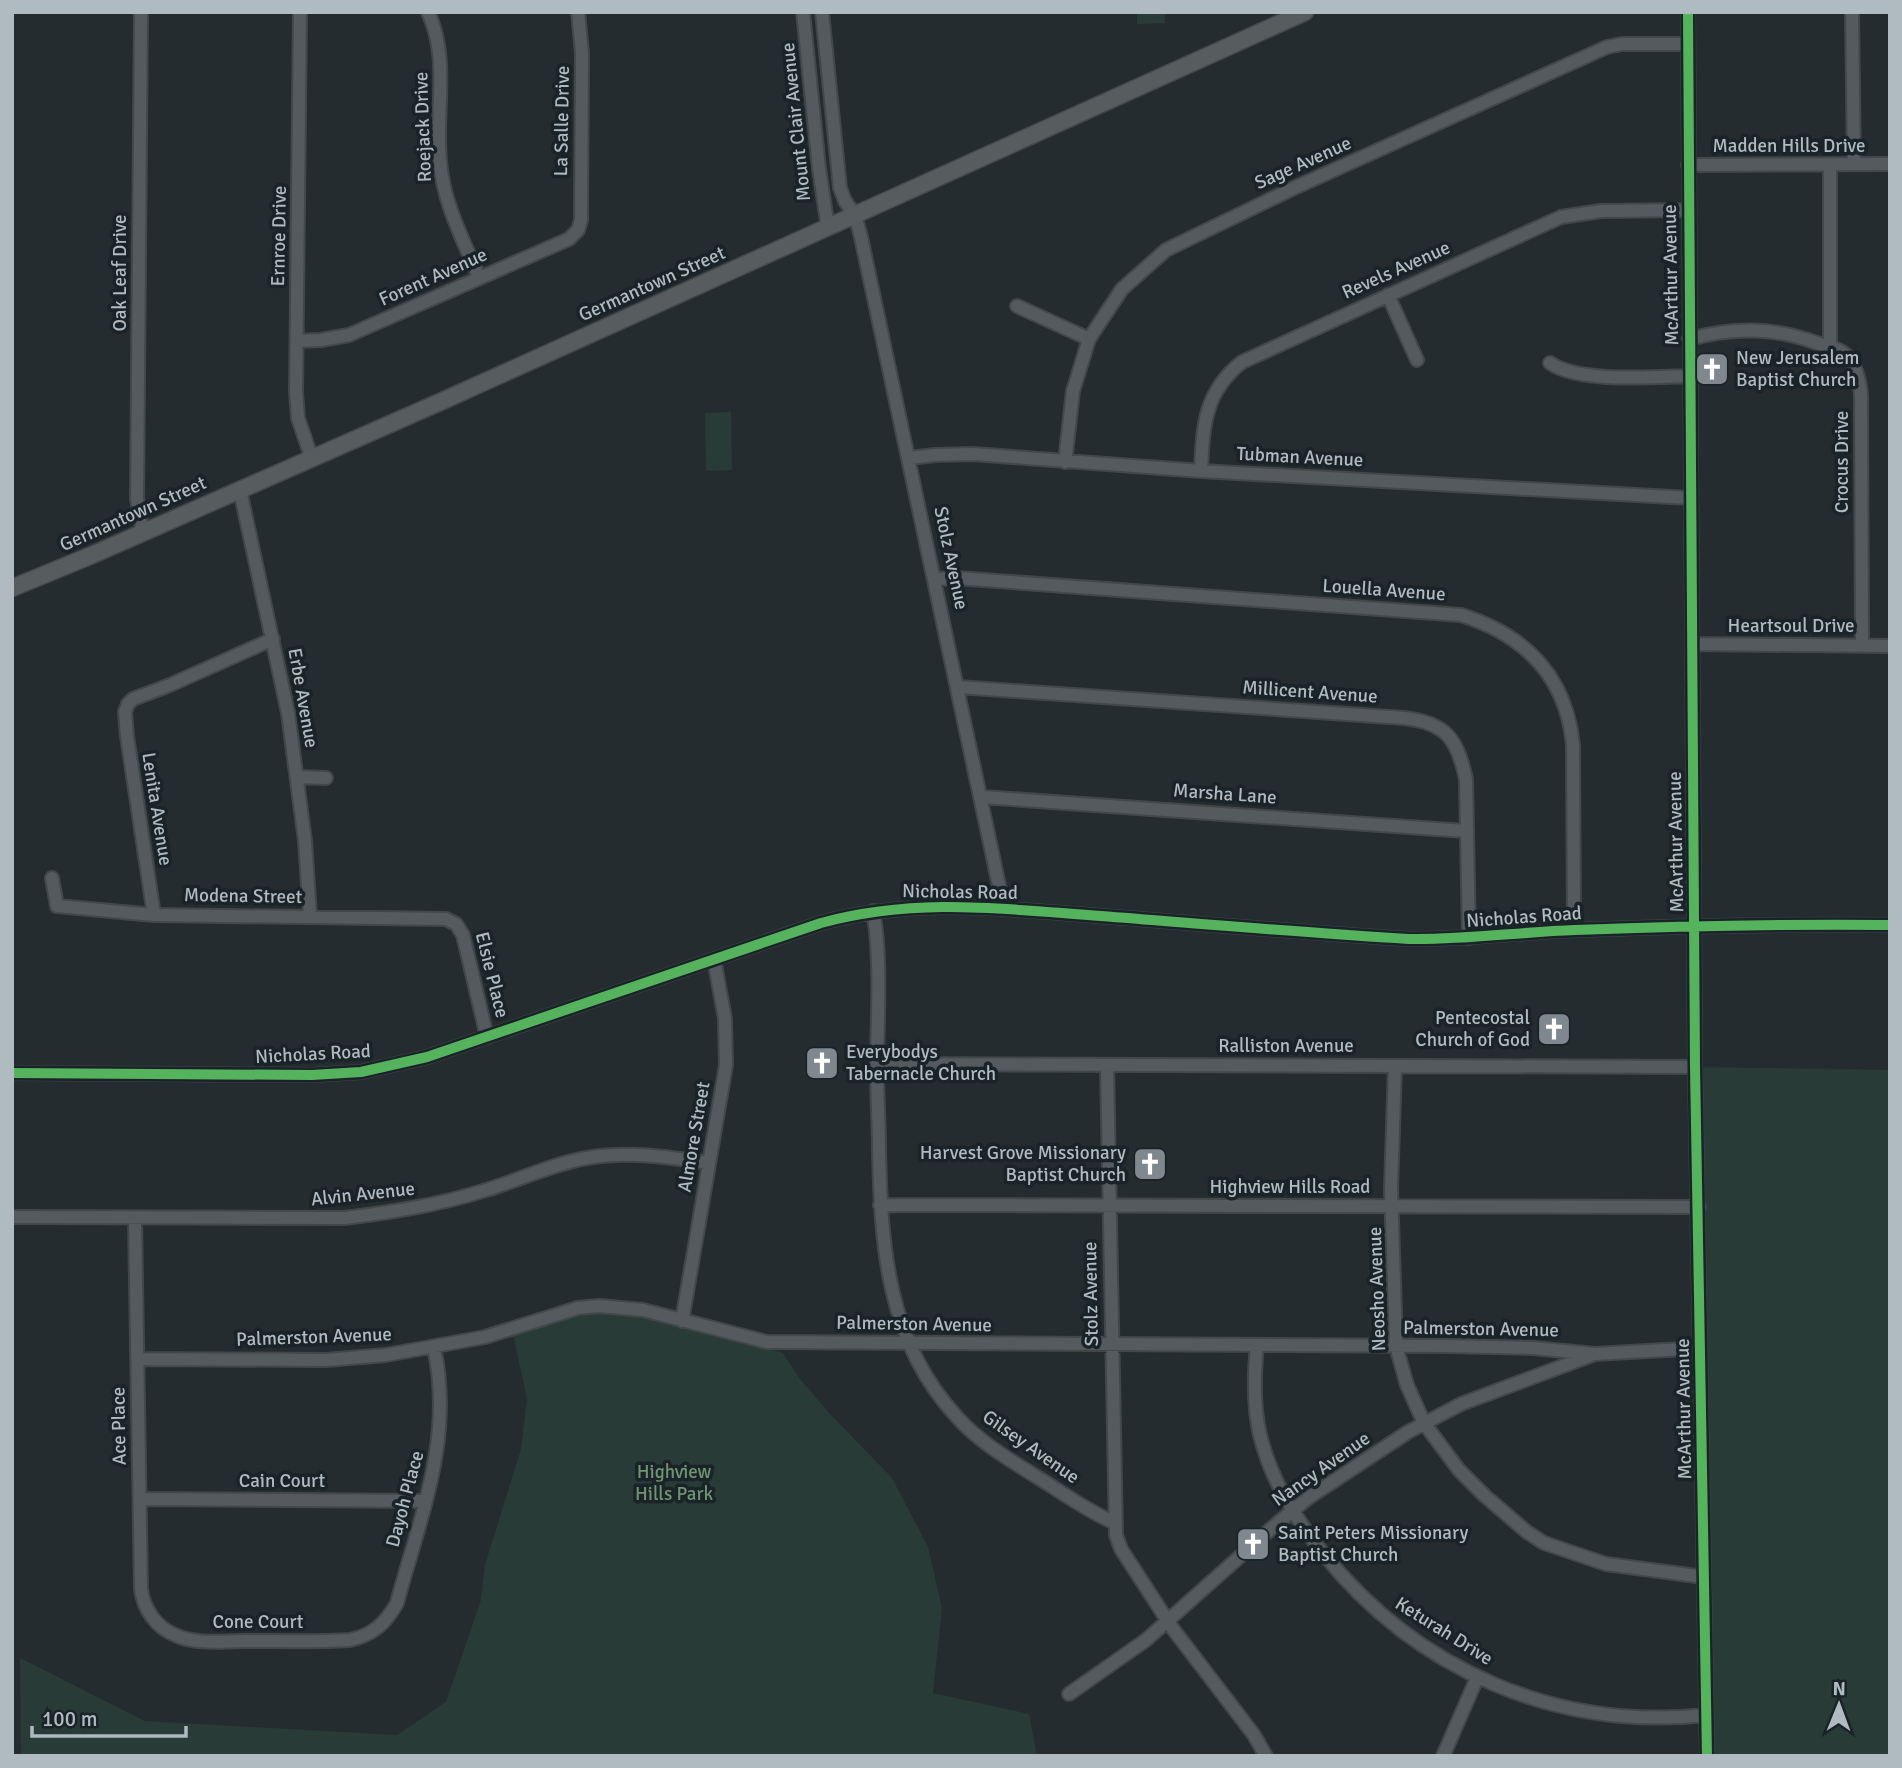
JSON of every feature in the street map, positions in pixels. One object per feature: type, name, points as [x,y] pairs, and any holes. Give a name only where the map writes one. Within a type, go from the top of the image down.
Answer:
[{"type":"main road","name":"Germantown Street","points":[[12,587],[312,459],[1305,12]]},
{"type":"main road","points":[[12,579],[32,580]]},
{"type":"street","name":"Oak Leaf Drive","points":[[141,12],[137,499],[143,533]]},
{"type":"street","name":"Ernroe Drive","points":[[300,12],[297,408],[312,459]]},
{"type":"street","name":"Roejack Drive","points":[[428,12],[439,47],[439,158],[443,184],[480,277]]},
{"type":"street","name":"La Salle Drive","points":[[578,12],[582,53],[581,220],[578,230]]},
{"type":"street","name":"Mount Clair Avenue","points":[[803,12],[828,228]]},
{"type":"street","name":"Mount Clair Avenue","points":[[822,12],[840,188],[855,215]]},
{"type":"street","name":"McArthur Avenue","points":[[1688,12],[1695,1067],[1707,1756]]},
{"type":"street","points":[[1852,12],[1854,164]]},
{"type":"street","name":"Sage Avenue","points":[[1065,461],[1073,391],[1089,340],[1132,278],[1166,250],[1204,230],[1607,47],[1622,44],[1687,44]]},
{"type":"street","name":"Madden Hills Drive","points":[[1688,165],[1890,164]]},
{"type":"street","points":[[1689,339],[1724,331],[1760,329],[1786,333],[1830,347],[1830,165]]},
{"type":"street","name":"Revels Avenue","points":[[1201,471],[1206,415],[1213,398],[1235,368],[1265,350],[1561,218],[1601,211],[1688,210]]},
{"type":"street","name":"Stolz Avenue","points":[[855,215],[936,579],[1004,909]]},
{"type":"street","name":"Forent Avenue","points":[[298,341],[321,340],[349,334],[569,239],[578,230]]},
{"type":"street","points":[[1388,295],[1417,360]]},
{"type":"street","points":[[1017,306],[1089,340]]},
{"type":"street","name":"Crocus Drive","points":[[1830,347],[1847,356],[1859,380],[1862,646]]},
{"type":"street","points":[[1550,363],[1566,371],[1598,375],[1689,376]]},
{"type":"street","name":"Tubman Avenue","points":[[909,458],[973,454],[1201,471],[1690,498]]},
{"type":"street","name":"Erbe Avenue","points":[[240,490],[288,713],[310,916]]},
{"type":"street","name":"Louella Avenue","points":[[936,579],[956,578],[1461,615],[1491,625],[1533,655],[1557,687],[1565,707],[1573,744],[1574,930]]},
{"type":"street","name":"Lenita Avenue","points":[[154,915],[135,798],[126,710],[133,699],[273,639]]},
{"type":"street","name":"Heartsoul Drive","points":[[1692,644],[1890,646]]},
{"type":"street","name":"Millicent Avenue","points":[[958,687],[1070,693],[1428,722],[1450,737],[1461,757],[1466,779],[1469,938]]},
{"type":"street","points":[[297,778],[326,778]]},
{"type":"street","name":"Marsha Lane","points":[[982,797],[1465,831]]},
{"type":"street","name":"Modena Street","points":[[52,878],[57,906],[154,915],[446,919],[457,924]]},
{"type":"street","name":"Nicholas Road","points":[[12,1073],[342,1073],[397,1065],[821,923],[873,911],[936,905],[1409,939],[1725,925],[1890,925]]},
{"type":"street","name":"Gilsey Avenue","points":[[873,911],[877,940],[880,1205],[886,1263],[896,1307],[909,1342],[929,1379],[958,1419],[1003,1455],[1097,1515],[1115,1523]]},
{"type":"street","name":"Elsie Place","points":[[457,924],[463,935],[487,1037]]},
{"type":"street","name":"Almore Street","points":[[682,1321],[727,1052],[723,1000],[714,959]]},
{"type":"street","name":"Ralliston Avenue","points":[[877,1064],[1695,1067]]},
{"type":"street","name":"Stolz Avenue","points":[[1107,1065],[1115,1523]]},
{"type":"street","name":"Neosho Avenue","points":[[1395,1066],[1392,1206],[1396,1346],[1406,1385],[1424,1423],[1454,1465],[1485,1496],[1544,1543],[1606,1564],[1703,1577]]},
{"type":"street","name":"Alvin Avenue","points":[[12,1216],[135,1219],[345,1218],[398,1212],[439,1203],[588,1158],[643,1154],[709,1163]]},
{"type":"street","name":"Highview Hills Road","points":[[880,1205],[1699,1207]]},
{"type":"street","name":"Ace Place","points":[[135,1219],[142,1596],[150,1615],[162,1627]]},
{"type":"street","name":"Palmerston Avenue","points":[[137,1359],[326,1360],[386,1355],[485,1337],[578,1308],[599,1306],[632,1308],[767,1342],[1396,1346],[1533,1348],[1595,1353],[1700,1348]]},
{"type":"street","name":"Keturah Drive","points":[[1257,1345],[1255,1393],[1259,1433],[1278,1486],[1292,1511],[1343,1577],[1381,1615],[1414,1640],[1477,1678],[1542,1701],[1600,1714],[1647,1718],[1706,1716]]},
{"type":"street","name":"Dayoh Place","points":[[357,1638],[381,1625],[397,1603],[438,1450],[440,1384],[434,1348]]},
{"type":"street","name":"Nancy Avenue","points":[[1069,1695],[1112,1666],[1292,1511],[1330,1483],[1424,1423],[1461,1404],[1595,1353]]},
{"type":"street","name":"Cain Court","points":[[140,1499],[424,1502]]},
{"type":"street","points":[[1115,1523],[1121,1549],[1167,1621],[1254,1735],[1266,1756]]},
{"type":"street","name":"Cone Court","points":[[162,1627],[182,1638],[200,1641],[332,1641],[357,1638]]},
{"type":"street","points":[[1443,1756],[1477,1678]]},
{"type":"green space","points":[[1137,12],[1165,12],[1165,23],[1137,24]]},
{"type":"green space","points":[[731,412],[732,470],[706,471],[705,413]]},
{"type":"green space","points":[[1695,1067],[1890,1070],[1890,1756],[1707,1756]]},
{"type":"green space","name":"Highview Hills Park","points":[[590,1311],[640,1314],[783,1353],[799,1378],[831,1415],[892,1478],[928,1547],[942,1608],[933,1693],[1029,1714],[1037,1756],[21,1756],[20,1658],[145,1721],[397,1735],[446,1702],[481,1600],[485,1565],[521,1449],[527,1399],[513,1334]]},
{"type":"cycle path","points":[[1688,12],[1695,1067],[1707,1756]]},
{"type":"cycle path","points":[[12,1073],[312,1075],[361,1072],[427,1057],[821,923],[892,910],[995,908],[1409,939],[1654,927],[1890,925]]},
{"type":"place","name":"New Jerusalem Baptist Church","points":[[1712,369]]},
{"type":"place","name":"Pentecostal Church of God","points":[[1554,1029]]},
{"type":"place","name":"Everybodys Tabernacle Church","points":[[822,1063]]},
{"type":"place","name":"Harvest Grove Missionary Baptist Church","points":[[1150,1164]]},
{"type":"place","name":"Saint Peters Missionary Baptist Church","points":[[1253,1544]]}]
